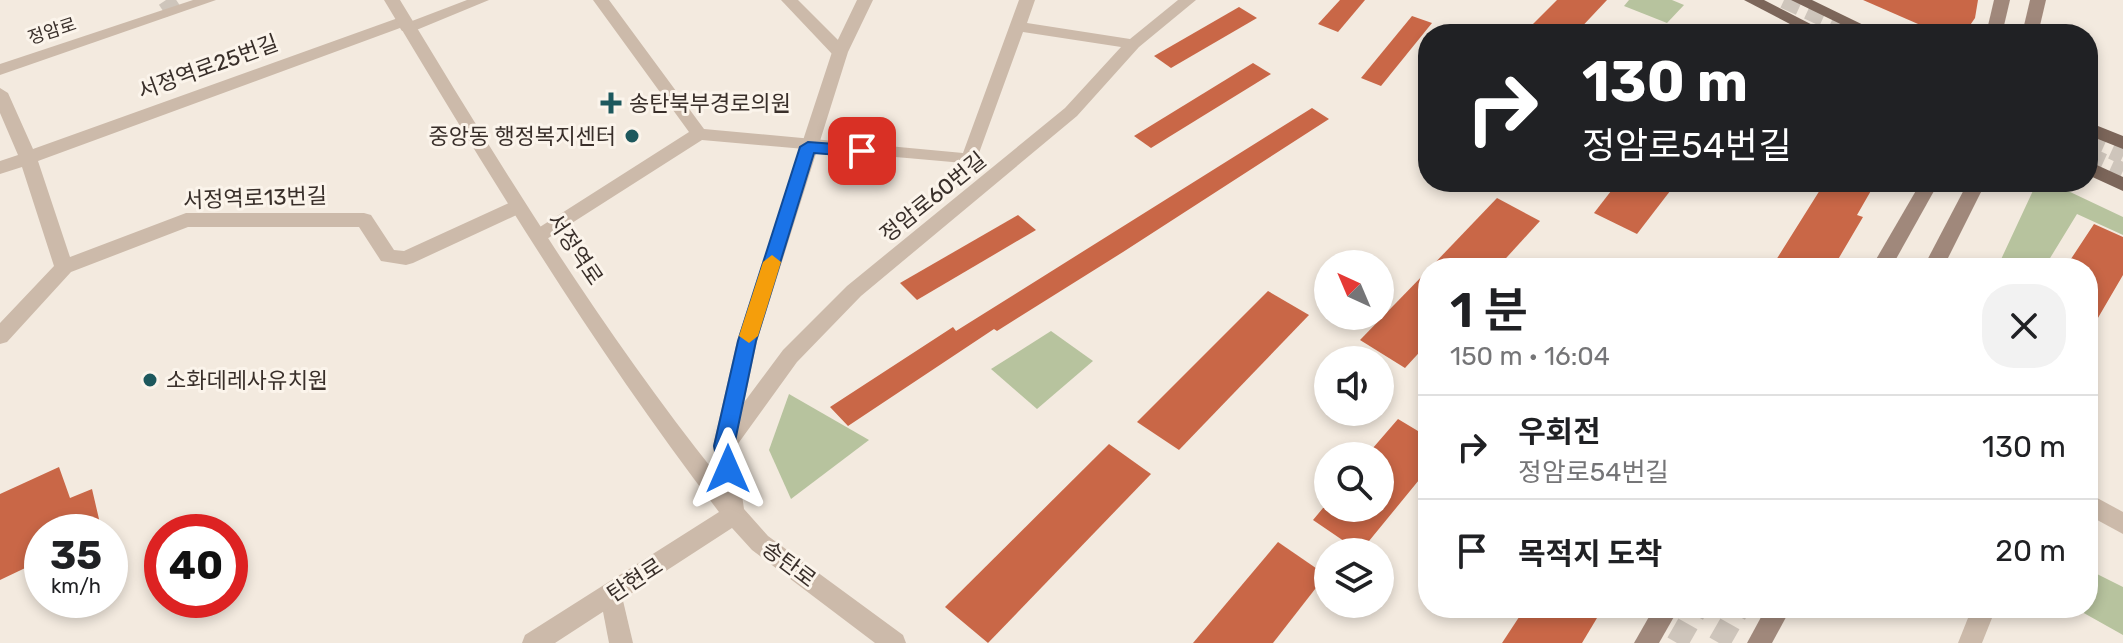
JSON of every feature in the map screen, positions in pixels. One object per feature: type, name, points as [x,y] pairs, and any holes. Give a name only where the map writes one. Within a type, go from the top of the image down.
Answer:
[{"type":"main road","points":[[1752,0],[1801,24]]},
{"type":"main road","points":[[1799,0],[1852,24]]},
{"type":"main road","points":[[1996,24],[2002,0]]},
{"type":"main road","points":[[2032,24],[2038,0]]},
{"type":"main road","points":[[2098,132],[2123,143]]},
{"type":"main road","points":[[2098,172],[2123,185]]},
{"type":"main road","points":[[1887,258],[1924,192]]},
{"type":"main road","points":[[1938,258],[1972,192]]},
{"type":"main road","points":[[1646,643],[1661,618]]},
{"type":"main road","points":[[1759,643],[1773,618]]},
{"type":"street","name":"정암로","points":[[0,70],[208,0]]},
{"type":"street","name":"서정역로","points":[[392,0],[517,207],[656,414],[734,514]]},
{"type":"street","name":"서정역로25번길","points":[[0,168],[481,0]]},
{"type":"street","points":[[601,0],[699,134]]},
{"type":"street","points":[[789,0],[840,52]]},
{"type":"street","points":[[734,514],[724,446],[747,341],[840,52],[865,0]]},
{"type":"street","points":[[539,237],[699,134],[808,147],[969,160],[1027,0]]},
{"type":"street","name":"정암로60번길","points":[[724,446],[790,356],[854,291],[1071,112],[1133,44],[1188,0]]},
{"type":"street","points":[[1016,26],[1133,44]]},
{"type":"street","points":[[0,93],[28,158],[64,267]]},
{"type":"street","name":"서정역로13번길","points":[[0,336],[64,267],[186,220],[364,220],[388,256],[406,258],[517,207]]},
{"type":"street","points":[[2098,509],[2123,524]]},
{"type":"street","name":"탄현로","points":[[534,643],[612,596],[734,514]]},
{"type":"street","name":"송탄로","points":[[734,514],[760,543],[894,643]]},
{"type":"street","points":[[612,596],[621,643]]},
{"type":"street","points":[[1970,643],[1980,618]]},
{"type":"green space","points":[[1629,0],[1672,0],[1684,5],[1667,23],[1624,6]]},
{"type":"green space","points":[[2032,192],[2070,192],[2123,217],[2123,235],[2077,214],[2050,258],[2002,258]]},
{"type":"green space","points":[[1051,331],[1093,361],[1037,409],[991,369]]},
{"type":"green space","points":[[789,394],[869,440],[791,499],[769,450]]},
{"type":"green space","points":[[2098,574],[2123,587],[2123,635],[2093,618],[2098,618]]},
{"type":"building","points":[[1340,0],[1365,0],[1338,32],[1318,24]]},
{"type":"building","points":[[1557,0],[1607,0],[1584,24],[1533,24]]},
{"type":"building","points":[[1863,0],[1978,0],[1971,24],[1918,24]]},
{"type":"building","points":[[1239,7],[1257,18],[1171,68],[1154,56]]},
{"type":"building","points":[[1412,16],[1432,23],[1418,24],[1418,40],[1381,86],[1361,78]]},
{"type":"building","points":[[1253,63],[1271,74],[1151,148],[1134,136]]},
{"type":"building","points":[[1312,108],[1329,119],[997,331],[994,329],[848,426],[830,407],[953,327],[956,331]]},
{"type":"building","points":[[1610,192],[1669,192],[1637,234],[1594,213]]},
{"type":"building","points":[[1819,192],[1870,192],[1857,215],[1863,217],[1839,258],[1777,258]]},
{"type":"building","points":[[1497,198],[1540,221],[1506,258],[1440,258]]},
{"type":"building","points":[[1018,215],[1036,230],[917,300],[900,283]]},
{"type":"building","points":[[2094,224],[2123,237],[2123,275],[2098,318],[2098,258],[2072,258]]},
{"type":"building","points":[[1418,280],[1418,354],[1405,368],[1394,361],[1394,346],[1370,346],[1360,340],[1370,330],[1394,330],[1394,305]]},
{"type":"building","points":[[1268,291],[1309,315],[1179,450],[1137,422]]},
{"type":"building","points":[[1398,419],[1418,431],[1418,481],[1394,510],[1394,442],[1378,442]]},
{"type":"building","points":[[1109,444],[1151,474],[988,643],[945,607]]},
{"type":"building","points":[[59,467],[70,498],[92,489],[98,514],[24,514],[24,569],[0,580],[0,494]]},
{"type":"building","points":[[1316,522],[1385,522],[1371,538],[1339,538]]},
{"type":"building","points":[[1278,542],[1314,567],[1314,590],[1273,643],[1193,643]]},
{"type":"building","points":[[1518,618],[1597,618],[1582,643],[1502,643]]},
{"type":"tunnel","points":[[166,0],[174,12]]},
{"type":"tunnel","points":[[1784,0],[1836,24]]},
{"type":"tunnel","points":[[2098,145],[2123,156]]},
{"type":"tunnel","points":[[2098,160],[2123,171]]},
{"type":"tunnel","points":[[1677,643],[1691,618]]},
{"type":"tunnel","points":[[1719,643],[1733,618]]},
{"type":"slow traffic","points":[[749,336],[772,262]]},
{"type":"place","name":"송탄북부경로의원","points":[[611,103]]},
{"type":"place","name":"중앙동 행정복지센터","points":[[632,136]]},
{"type":"place","name":"소화데레사유치원","points":[[150,380]]},
{"type":"route","points":[[728,469],[724,446],[747,341],[808,147],[862,151]]}]
